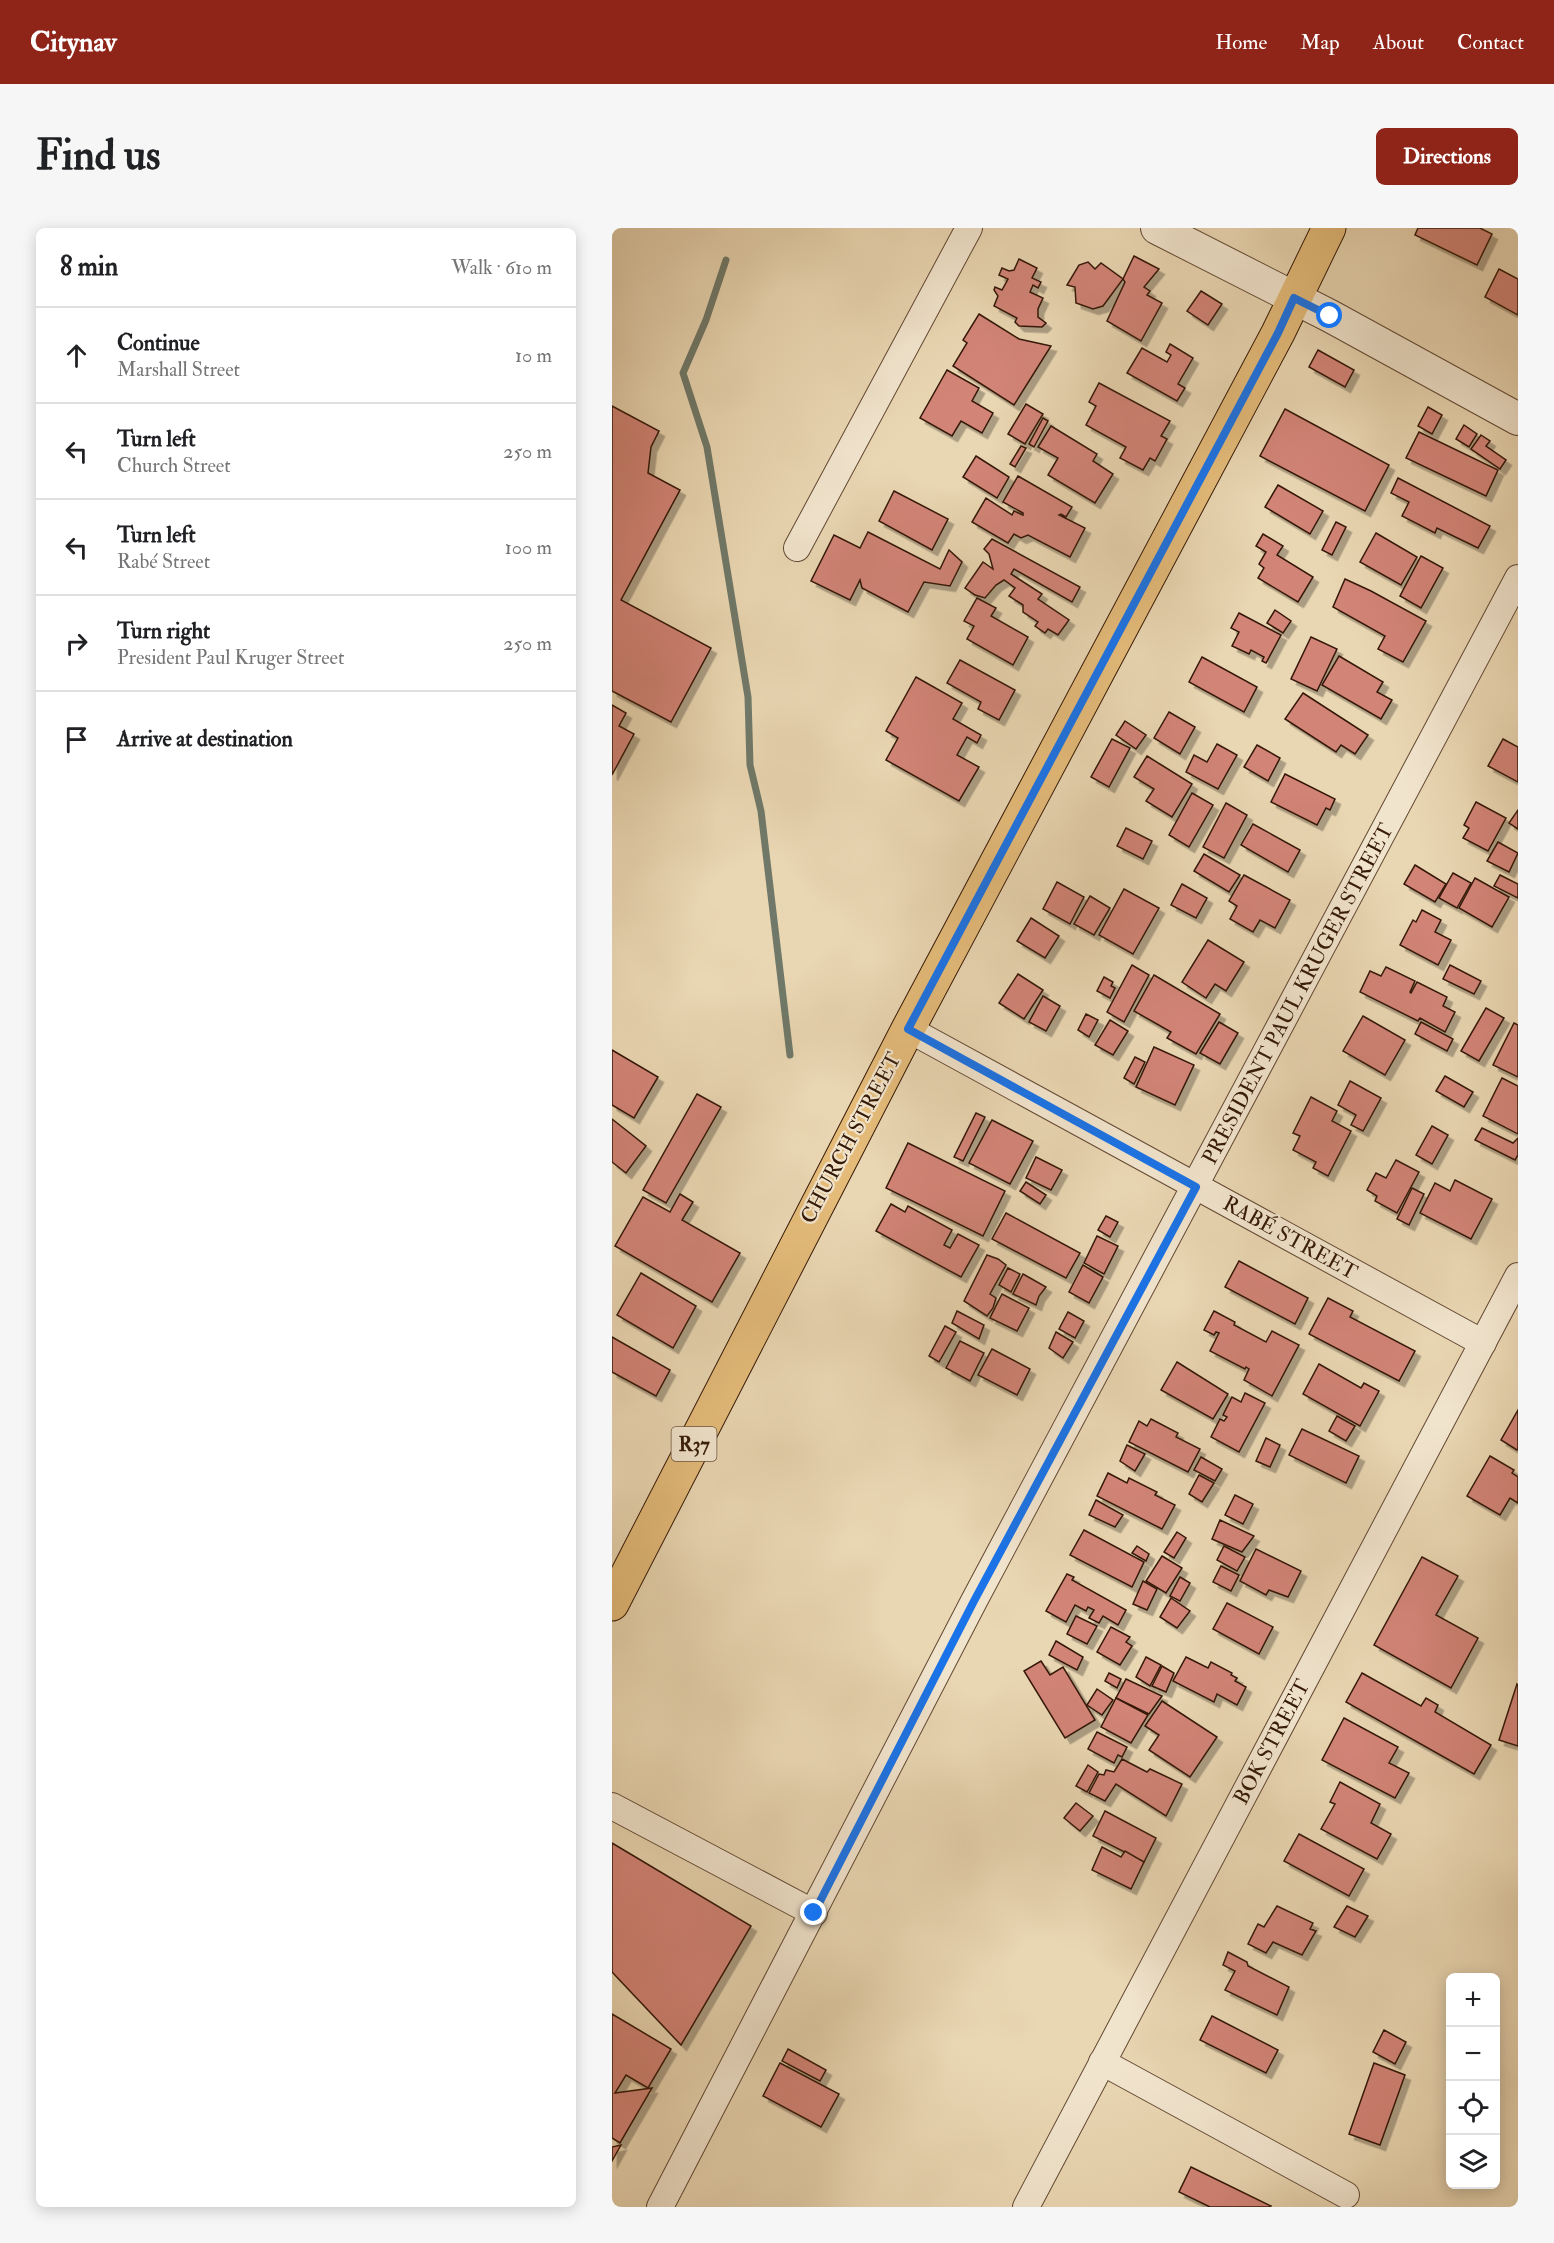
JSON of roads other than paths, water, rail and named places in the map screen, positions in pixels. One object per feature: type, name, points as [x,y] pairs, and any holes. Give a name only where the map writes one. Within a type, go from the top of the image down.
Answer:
[{"type":"main road","name":"CHURCH STREET","points":[[612,1604],[908,1029],[1278,333],[1329,228]]},
{"type":"street","points":[[797,548],[969,228]]},
{"type":"street","points":[[1157,228],[1294,298],[1518,419]]},
{"type":"street","name":"PRESIDENT PAUL KRUGER STREET","points":[[660,2207],[814,1913],[909,1724],[1518,578]]},
{"type":"street","name":"RABÉ STREET","points":[[908,1029],[1483,1343]]},
{"type":"street","name":"BOK STREET","points":[[1027,2204],[1518,1276]]},
{"type":"street","points":[[612,1806],[814,1913]]},
{"type":"street","points":[[1102,2062],[1346,2195]]},
{"type":"waterway","points":[[726,260],[706,320],[683,373],[707,447],[748,697],[750,765],[761,811],[790,1055]]}]
